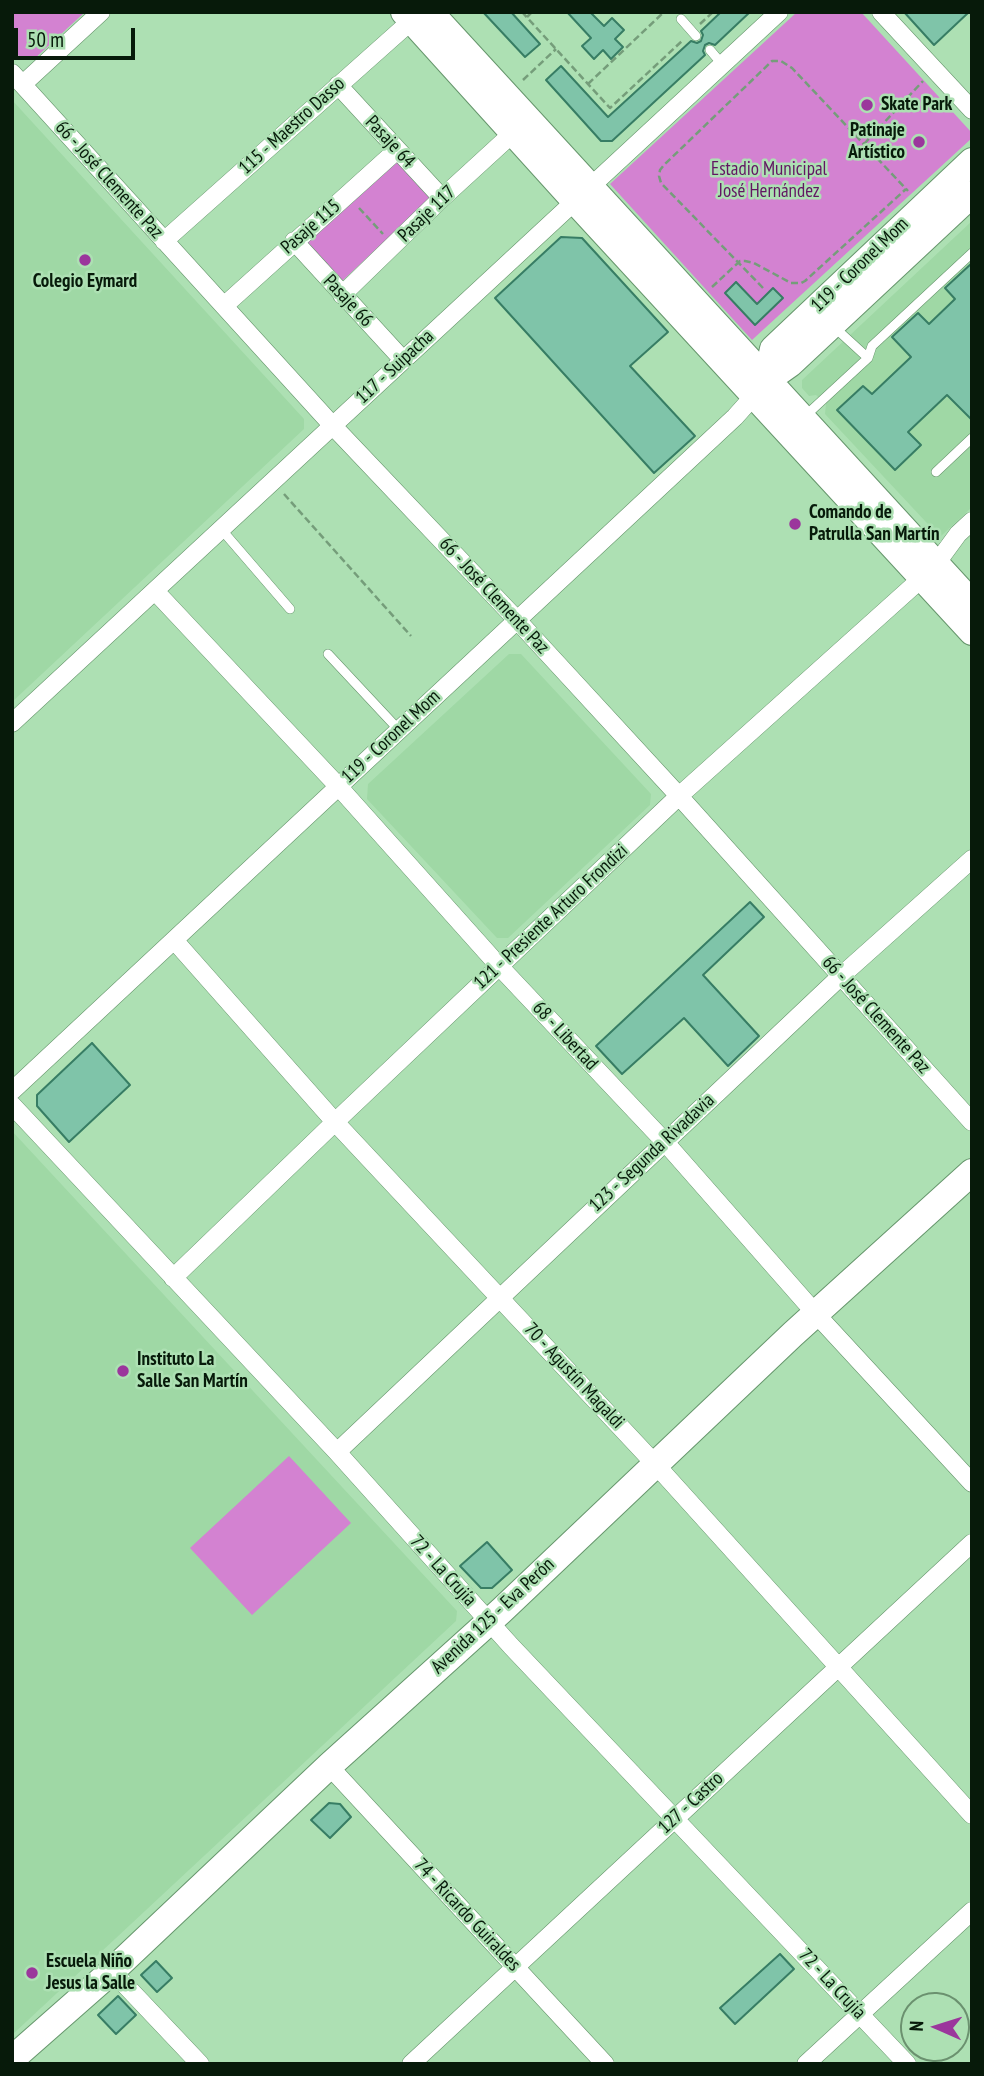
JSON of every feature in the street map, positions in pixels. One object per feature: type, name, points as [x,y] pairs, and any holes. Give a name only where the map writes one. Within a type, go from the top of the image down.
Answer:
[{"type":"main road","points":[[417,14],[513,134],[581,193],[695,302],[761,388],[802,419],[929,571],[972,632]]},
{"type":"main road","points":[[417,14],[929,571],[972,603]]},
{"type":"main road","name":"119 - Coronel Mom","points":[[761,388],[774,349],[914,198],[972,161]]},
{"type":"main road","name":"119 - Coronel Mom","points":[[761,388],[966,203]]},
{"type":"main road","name":"Avenida 125 - Eva Perón","points":[[12,2059],[489,1622],[816,1314],[972,1172]]},
{"type":"street","points":[[18,78],[101,12]]},
{"type":"street","name":"117 - Suipacha","points":[[12,723],[779,12]]},
{"type":"street","points":[[881,12],[972,110]]},
{"type":"street","name":"115 - Maestro Dasso","points":[[164,241],[417,14]]},
{"type":"street","name":"66 - José Clemente Paz","points":[[18,78],[333,426],[679,796],[972,1122]]},
{"type":"street","name":"Pasaje 64","points":[[338,85],[442,198]]},
{"type":"street","name":"Pasaje 117","points":[[342,295],[513,134]]},
{"type":"street","name":"Pasaje 115","points":[[225,305],[397,150]]},
{"type":"street","name":"Pasaje 66","points":[[293,241],[403,360]]},
{"type":"street","name":"119 - Coronel Mom","points":[[12,1091],[735,417],[761,388]]},
{"type":"street","name":"121 - Presiente Arturo Frondizi","points":[[173,1278],[679,796],[929,571],[957,534],[972,521]]},
{"type":"street","name":"68 - Libertad","points":[[155,591],[338,786],[499,966],[664,1141],[816,1314],[972,1483]]},
{"type":"street","name":"123 - Segunda Rivadavia","points":[[337,1452],[664,1141],[841,976],[972,859]]},
{"type":"street","name":"70 - Agustín Magaldi","points":[[174,940],[335,1122],[656,1465],[972,1815]]},
{"type":"street","name":"72 - La Crujía","points":[[12,1105],[337,1452],[489,1622],[906,2064]]},
{"type":"street","name":"127 - Castro","points":[[411,2064],[972,1543]]},
{"type":"street","name":"74 - Ricardo Guiraldes","points":[[329,1766],[605,2064]]},
{"type":"street","points":[[806,2064],[972,1911]]},
{"type":"street","points":[[111,1970],[200,2064]]},
{"type":"lane","points":[[681,19],[694,34]]},
{"type":"lane","points":[[710,50],[722,64]]},
{"type":"lane","points":[[802,419],[868,358],[872,346],[972,252]]},
{"type":"lane","points":[[832,325],[868,358]]},
{"type":"lane","points":[[936,472],[972,438]]},
{"type":"lane","points":[[221,529],[290,609]]},
{"type":"lane","points":[[328,654],[398,729]]},
{"type":"path","points":[[522,12],[610,108],[694,34],[713,12]]},
{"type":"path","points":[[527,17],[532,12]]},
{"type":"path","points":[[588,83],[664,12]]},
{"type":"path","points":[[523,80],[556,49]]},
{"type":"path","points":[[695,302],[738,263],[740,261],[750,261],[791,283],[801,283],[914,198],[789,65],[776,60],[660,170],[661,183],[738,263],[763,288]]},
{"type":"path","points":[[864,144],[923,81]]},
{"type":"path","points":[[347,196],[394,246]]},
{"type":"path","points":[[273,481],[411,636]]},
{"type":"shaded area","name":"Colegio Eymard","points":[[12,100],[304,419],[304,429],[12,702]]},
{"type":"shaded area","points":[[972,221],[972,507],[940,537],[825,414],[826,404],[816,395],[809,396],[802,388],[802,380]]},
{"type":"shaded area","points":[[509,654],[521,654],[651,794],[650,805],[508,938],[497,938],[367,799],[368,784]]},
{"type":"shaded area","name":"Instituto La Salle San Martín","points":[[12,1131],[457,1611],[456,1621],[12,2035]]},
{"type":"green space","points":[[12,12],[85,12],[33,60],[23,60],[12,49]]},
{"type":"green space","name":"Estadio Municipal José Hernández","points":[[797,12],[861,12],[972,133],[972,138],[752,340],[610,184]]},
{"type":"green space","points":[[398,158],[432,197],[341,282],[306,243]]},
{"type":"green space","points":[[289,1456],[351,1523],[252,1615],[190,1548]]},
{"type":"building","points":[[483,12],[511,12],[540,44],[525,57]]},
{"type":"building","points":[[567,12],[590,12],[604,26],[612,18],[624,30],[615,39],[623,47],[611,59],[603,50],[594,59],[582,46],[591,38]]},
{"type":"building","points":[[721,12],[750,12],[715,45],[705,45],[705,55],[612,141],[601,141],[546,80],[561,66],[608,117],[691,41],[701,41],[701,31]]},
{"type":"building","points":[[904,12],[969,12],[934,45]]},
{"type":"building","points":[[561,237],[582,238],[668,332],[630,366],[695,436],[654,473],[495,298]]},
{"type":"building","points":[[972,263],[972,420],[947,395],[908,432],[921,445],[895,470],[837,410],[863,386],[872,394],[911,357],[892,337],[918,313],[929,324],[955,299],[945,288]]},
{"type":"building","points":[[736,282],[757,304],[773,288],[783,298],[755,325],[725,293]]},
{"type":"building","points":[[750,902],[764,917],[703,975],[759,1036],[728,1066],[684,1018],[622,1074],[596,1046]]},
{"type":"building","points":[[92,1043],[130,1085],[69,1142],[37,1106],[37,1095]]},
{"type":"building","points":[[487,1542],[512,1570],[492,1588],[481,1588],[460,1566]]},
{"type":"building","points":[[329,1803],[340,1804],[351,1817],[330,1838],[311,1820]]},
{"type":"building","points":[[780,1954],[794,1969],[735,2024],[720,2008]]},
{"type":"building","points":[[156,1961],[172,1978],[157,1992],[141,1975]]},
{"type":"building","points":[[118,1996],[136,2015],[116,2034],[98,2015]]},
{"type":"place","name":"Skate Park","points":[[867,105]]},
{"type":"place","name":"Patinaje Artístico","points":[[919,142]]},
{"type":"place","name":"Colegio Eymard","points":[[85,260]]},
{"type":"place","name":"Comando de Patrulla San Martín","points":[[795,524]]},
{"type":"place","name":"Instituto La Salle San Martín","points":[[123,1371]]},
{"type":"place","name":"Escuela Niño Jesus la Salle","points":[[32,1973]]}]
